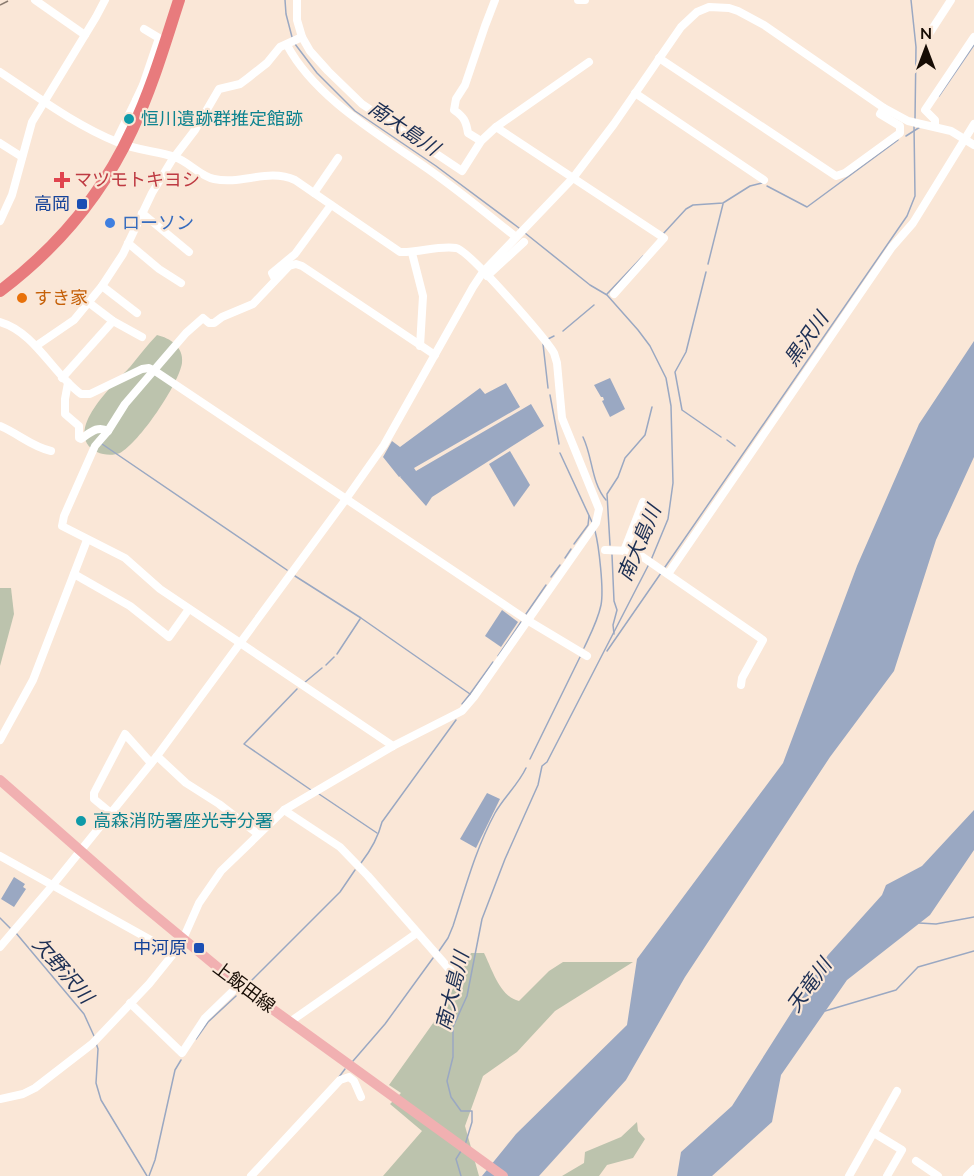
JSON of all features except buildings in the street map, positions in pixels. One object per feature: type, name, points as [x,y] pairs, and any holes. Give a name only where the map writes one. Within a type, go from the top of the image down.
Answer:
[{"type":"highway","points":[[0,291],[36,262],[73,223],[96,194],[140,102],[168,34],[179,0]]},
{"type":"main road","name":"上飯田線","points":[[0,780],[239,985],[504,1176]]},
{"type":"street","points":[[35,0],[48,4],[85,35]]},
{"type":"street","points":[[0,220],[12,195],[32,122],[105,0]]},
{"type":"street","points":[[297,0],[294,57],[342,110],[431,171],[519,238]]},
{"type":"street","points":[[481,141],[468,132],[466,121],[454,110],[456,99],[465,85],[495,0]]},
{"type":"street","points":[[578,0],[585,0]]},
{"type":"street","points":[[927,37],[951,0]]},
{"type":"street","points":[[0,947],[157,756],[384,445],[435,355],[485,274],[519,238],[525,227],[573,178],[688,19],[709,4],[729,8],[764,25],[884,108],[908,121],[951,131],[974,145]]},
{"type":"street","points":[[140,102],[143,85],[159,38],[144,30]]},
{"type":"street","points":[[935,126],[935,120],[925,110],[974,37]]},
{"type":"street","points":[[295,41],[310,51],[362,104],[462,171],[481,141],[496,127],[589,62]]},
{"type":"street","points":[[36,346],[74,320],[102,286],[128,243],[152,193],[195,130],[219,89],[240,84],[267,63],[280,46],[295,41]]},
{"type":"street","points":[[659,58],[836,176],[845,174],[900,133],[900,126],[880,114],[884,108]]},
{"type":"street","points":[[0,72],[75,120],[120,143],[175,157],[210,178],[233,180],[270,174],[295,180],[400,252],[412,253],[456,248],[463,250],[554,353],[562,418],[599,509],[596,522],[462,711],[393,746],[284,810],[221,872],[199,903],[174,953],[149,984],[95,1041],[35,1088],[23,1094],[0,1099]]},
{"type":"street","points":[[635,93],[764,180]]},
{"type":"street","points":[[659,567],[850,308],[892,247],[913,223],[974,124]]},
{"type":"street","points":[[496,127],[664,238],[614,294]]},
{"type":"street","points":[[0,143],[22,157]]},
{"type":"street","points":[[314,193],[338,158]]},
{"type":"street","points":[[275,279],[272,273],[295,254],[331,205]]},
{"type":"street","points":[[142,213],[189,252]]},
{"type":"street","points":[[128,243],[159,269],[181,283]]},
{"type":"street","points":[[412,253],[423,296],[420,346]]},
{"type":"street","points":[[393,746],[160,589],[125,558],[63,526],[64,516],[95,446],[108,431],[125,404],[186,333],[203,318],[209,323],[214,323],[222,317],[248,307],[289,266],[296,264],[302,266],[435,355]]},
{"type":"street","points":[[102,286],[137,313]]},
{"type":"street","points":[[88,302],[113,321],[142,336]]},
{"type":"street","points":[[108,431],[94,430],[81,439],[79,438],[80,429],[64,411],[65,380],[113,321]]},
{"type":"street","points":[[0,322],[9,325],[36,346],[65,380],[81,394],[90,394],[142,369],[148,368],[155,371],[527,620],[587,656]]},
{"type":"street","points":[[0,426],[14,432],[32,446],[51,451]]},
{"type":"street","points":[[624,551],[643,502]]},
{"type":"street","points":[[0,740],[33,680],[87,540]]},
{"type":"street","points":[[605,550],[638,553],[763,640],[742,678],[741,685]]},
{"type":"street","points":[[74,574],[130,606],[169,637],[189,609]]},
{"type":"street","points":[[111,813],[94,799],[94,793],[126,734],[150,763]]},
{"type":"street","points":[[157,756],[186,783],[219,804],[258,834]]},
{"type":"street","points":[[284,810],[340,847],[451,971]]},
{"type":"street","points":[[0,856],[174,953]]},
{"type":"street","points":[[294,1019],[417,933]]},
{"type":"street","points":[[130,1003],[182,1053],[205,1018],[239,985]]},
{"type":"street","points":[[251,1176],[340,1080],[349,1077],[354,1081],[361,1097]]},
{"type":"street","points":[[849,1176],[897,1091]]},
{"type":"street","points":[[874,1133],[902,1150],[887,1176]]},
{"type":"street","points":[[916,1161],[938,1176]]},
{"type":"street","points":[[967,1176],[974,1169]]},
{"type":"green space","points":[[157,335],[167,338],[181,352],[182,363],[174,385],[147,426],[128,447],[114,455],[97,452],[87,444],[84,433],[87,421],[103,396]]},
{"type":"green space","points":[[0,588],[11,588],[14,614],[0,666]]},
{"type":"green space","points":[[471,953],[484,953],[502,988],[512,998],[519,1001],[549,971],[563,962],[633,962],[555,1011],[517,1052],[483,1076],[465,1126],[479,1176],[383,1176],[422,1131],[390,1104],[401,1093],[389,1085],[441,1012]]},
{"type":"green space","points":[[637,1122],[638,1131],[645,1139],[633,1158],[607,1165],[599,1176],[562,1176],[584,1163],[585,1152],[621,1137]]},
{"type":"water","points":[[974,341],[974,457],[936,540],[894,671],[830,757],[685,977],[626,1080],[539,1176],[482,1176],[516,1134],[627,1025],[637,959],[783,763],[857,566],[919,424]]},
{"type":"water","points":[[610,378],[625,409],[610,417],[602,401],[603,397],[594,385]]},
{"type":"water","points":[[506,383],[520,407],[414,468],[416,471],[531,404],[544,426],[432,497],[426,506],[383,457],[392,441],[400,447],[480,388],[485,394]]},
{"type":"water","points":[[510,451],[530,485],[514,507],[489,464]]},
{"type":"water","points":[[502,610],[518,622],[501,647],[485,636]]},
{"type":"water","points":[[487,793],[500,799],[476,848],[460,839]]},
{"type":"water","name":"天竜川","points":[[974,810],[974,850],[930,915],[847,980],[781,1075],[772,1122],[712,1176],[677,1176],[681,1152],[732,1106],[828,955],[882,895],[886,885],[922,866]]},
{"type":"water","points":[[14,877],[25,884],[23,887],[26,889],[14,907],[1,899]]},
{"type":"waterway","name":"南大島川","points":[[285,0],[292,37]]},
{"type":"waterway","name":"黒沢川","points":[[911,0],[916,47],[915,119]]},
{"type":"waterway","name":"南大島川","points":[[295,44],[317,73],[355,111],[436,166],[519,228]]},
{"type":"waterway","points":[[939,96],[974,45]]},
{"type":"waterway","name":"黒沢川","points":[[665,567],[907,216],[915,196],[914,126]]},
{"type":"waterway","name":"黒沢川","points":[[906,136],[920,127]]},
{"type":"waterway","points":[[767,186],[807,207],[898,140]]},
{"type":"waterway","points":[[663,234],[686,209],[693,205],[723,203],[750,186],[762,183]]},
{"type":"waterway","points":[[708,264],[723,204]]},
{"type":"waterway","name":"南大島川","points":[[525,233],[590,285],[607,295],[650,346],[666,378],[671,406],[673,483],[668,519],[651,560]]},
{"type":"waterway","points":[[607,294],[643,256]]},
{"type":"waterway","points":[[706,272],[686,352],[675,372],[682,410],[721,437]]},
{"type":"waterway","points":[[563,331],[594,305]]},
{"type":"waterway","points":[[548,339],[554,336]]},
{"type":"waterway","points":[[543,344],[548,388]]},
{"type":"waterway","points":[[550,395],[559,444]]},
{"type":"waterway","points":[[610,545],[607,494],[618,477],[625,458],[645,435],[652,407]]},
{"type":"waterway","points":[[583,437],[597,486],[606,500]]},
{"type":"waterway","points":[[727,440],[735,446]]},
{"type":"waterway","points":[[102,444],[287,570]]},
{"type":"waterway","points":[[560,453],[592,522]]},
{"type":"waterway","points":[[574,544],[588,525],[589,516]]},
{"type":"waterway","points":[[584,648],[598,616],[602,598],[601,568],[595,531]]},
{"type":"waterway","points":[[565,558],[571,549]]},
{"type":"waterway","points":[[612,555],[614,601],[617,610],[613,625],[614,634]]},
{"type":"waterway","name":"南大島川","points":[[465,1145],[472,1122],[472,1111],[461,1111],[451,1097],[447,1081],[453,1057],[453,1027],[467,996],[482,919],[505,859],[538,785],[542,766],[547,762],[649,564]]},
{"type":"waterway","points":[[551,577],[560,565]]},
{"type":"waterway","name":"黒沢川","points":[[607,651],[661,573]]},
{"type":"waterway","points":[[295,576],[361,618],[470,694],[462,704]]},
{"type":"waterway","points":[[526,614],[546,585]]},
{"type":"waterway","points":[[337,654],[360,619]]},
{"type":"waterway","points":[[498,656],[521,622]]},
{"type":"waterway","points":[[326,665],[334,657]]},
{"type":"waterway","points":[[530,759],[580,657]]},
{"type":"waterway","points":[[470,694],[493,662]]},
{"type":"waterway","points":[[304,683],[322,668]]},
{"type":"waterway","points":[[297,689],[244,744],[311,790]]},
{"type":"waterway","points":[[361,863],[374,844],[382,822],[456,720]]},
{"type":"waterway","points":[[439,951],[453,926],[471,869],[488,826],[526,768]]},
{"type":"waterway","points":[[319,794],[377,833]]},
{"type":"waterway","points":[[247,985],[340,892],[355,870]]},
{"type":"waterway","points":[[919,923],[936,924],[974,917]]},
{"type":"waterway","name":"欠野沢川","points":[[0,918],[10,928]]},
{"type":"waterway","name":"欠野沢川","points":[[16,933],[84,1014],[94,1036]]},
{"type":"waterway","points":[[825,1011],[896,990],[918,967],[974,951]]},
{"type":"waterway","points":[[353,1061],[385,1024],[433,958]]},
{"type":"waterway","points":[[196,1039],[208,1022],[236,996]]},
{"type":"waterway","name":"欠野沢川","points":[[96,1043],[98,1049],[96,1083],[101,1100],[147,1176]]},
{"type":"waterway","points":[[149,1176],[155,1160],[175,1070],[181,1060]]},
{"type":"waterway","points":[[339,1077],[345,1069]]},
{"type":"waterway","name":"南大島川","points":[[461,1151],[456,1159],[461,1176]]},
{"type":"railway","points":[[0,5],[10,0]]},
{"type":"place","name":"恒川遺跡群推定館跡","points":[[129,119]]},
{"type":"place","name":"マツモトキヨシ","points":[[62,180]]},
{"type":"place","name":"高岡","points":[[82,204]]},
{"type":"place","name":"ローソン","points":[[110,223]]},
{"type":"place","name":"すき家","points":[[22,298]]},
{"type":"place","name":"高森消防署座光寺分署","points":[[81,821]]},
{"type":"place","name":"中河原","points":[[199,948]]}]
